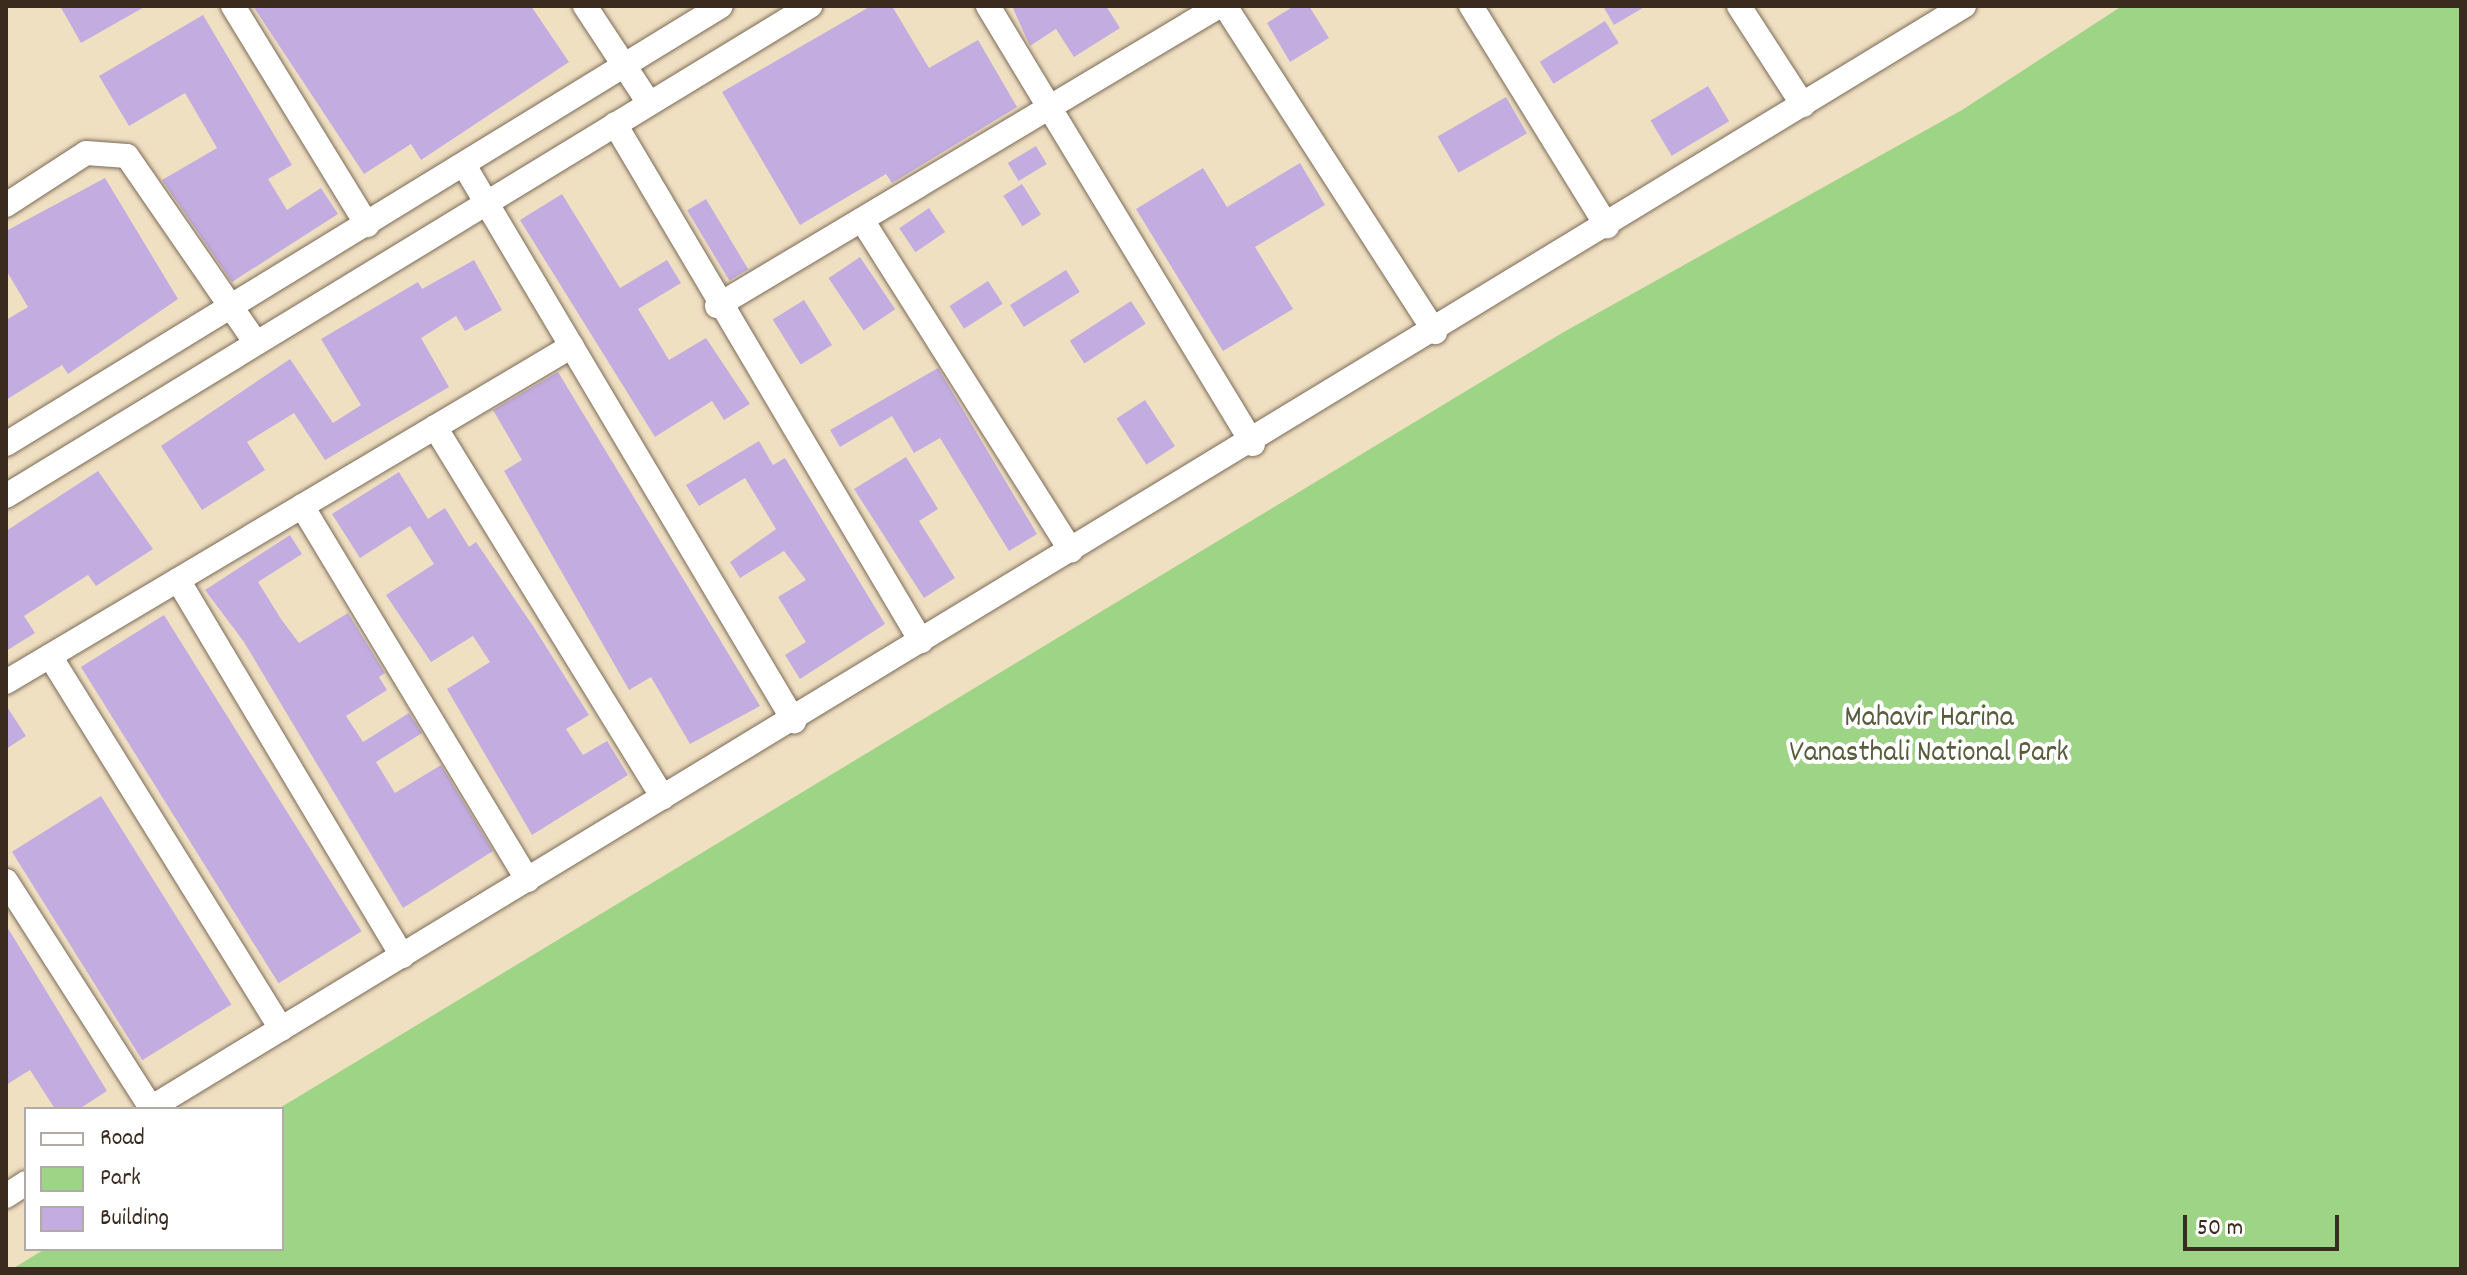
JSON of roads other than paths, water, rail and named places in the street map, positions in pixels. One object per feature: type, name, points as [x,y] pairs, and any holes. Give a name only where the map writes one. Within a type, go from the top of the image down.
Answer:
[{"type":"street","points":[[233,6],[367,225]]},
{"type":"street","points":[[585,6],[649,103]]},
{"type":"street","points":[[6,444],[721,6]]},
{"type":"street","points":[[6,496],[810,6]]},
{"type":"street","points":[[988,6],[1253,444]]},
{"type":"street","points":[[717,306],[1219,6]]},
{"type":"street","points":[[1225,6],[1435,332]]},
{"type":"street","points":[[1471,6],[1607,226]]},
{"type":"street","points":[[1739,6],[1803,105]]},
{"type":"street","points":[[153,1107],[794,721],[1071,550],[1253,444],[1964,6]]},
{"type":"street","points":[[615,124],[717,306],[921,641]]},
{"type":"street","points":[[6,205],[86,153],[127,156],[256,343]]},
{"type":"street","points":[[464,165],[794,721]]},
{"type":"street","points":[[862,220],[1071,550]]},
{"type":"street","points":[[6,682],[572,346]]},
{"type":"street","points":[[435,427],[663,798]]},
{"type":"street","points":[[302,506],[528,880]]},
{"type":"street","points":[[178,580],[402,956]]},
{"type":"street","points":[[50,656],[281,1029]]},
{"type":"street","points":[[6,881],[149,1107]]},
{"type":"park label","name":"Mahavir Harina Vanasthali National Park","points":[[1929,737]]}]
